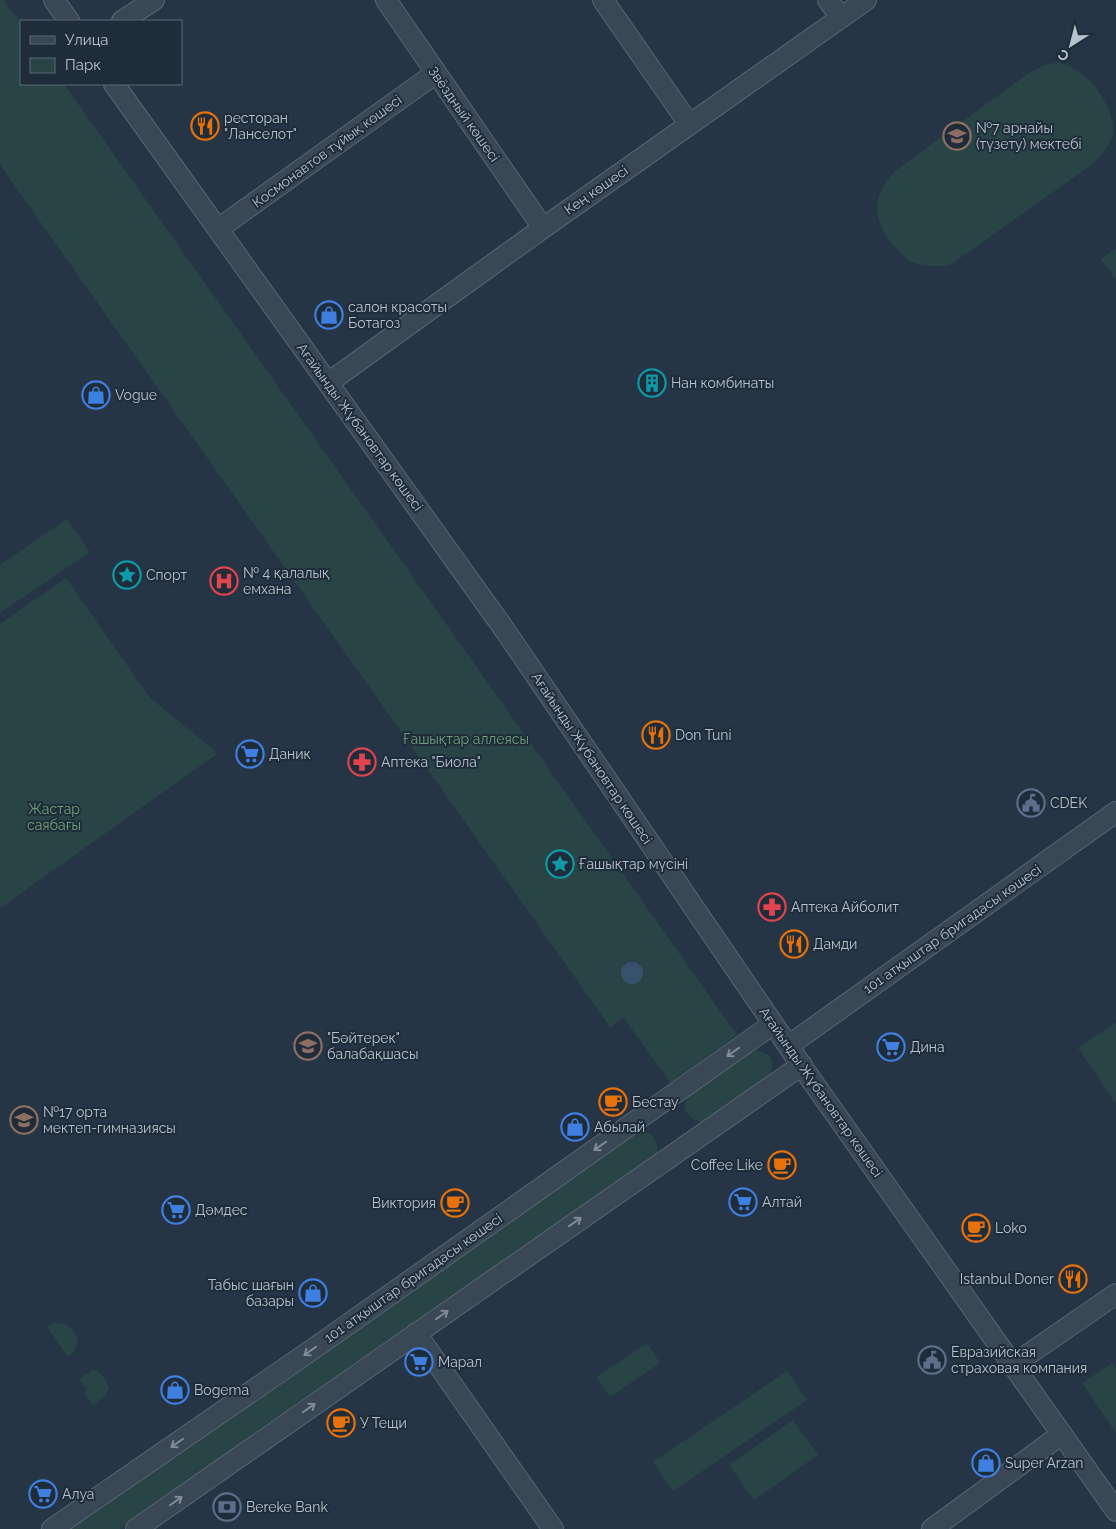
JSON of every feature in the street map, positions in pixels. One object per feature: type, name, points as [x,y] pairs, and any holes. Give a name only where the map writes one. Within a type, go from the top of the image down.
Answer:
[{"type":"street","points":[[54,0],[69,20]]},
{"type":"street","points":[[124,20],[154,0]]},
{"type":"street","name":"Звёздный көшесі","points":[[386,0],[543,228]]},
{"type":"street","points":[[603,0],[689,124]]},
{"type":"street","points":[[828,0],[841,18]]},
{"type":"street","name":"Кең көшесі","points":[[328,383],[689,124],[866,0]]},
{"type":"street","name":"Космонавтов тұйық көшесі","points":[[218,229],[436,73]]},
{"type":"street","name":"Ағайынды Жұбановтар көшесі","points":[[115,85],[502,626],[788,1046],[1116,1511]]},
{"type":"street","name":"101 атқыштар бригадасы көшесі","points":[[788,1046],[1116,812]]},
{"type":"street","name":"101 атқыштар бригадасы көшесі","points":[[52,1529],[323,1342],[773,1024]]},
{"type":"street","points":[[136,1529],[802,1065]]},
{"type":"street","points":[[1013,1365],[1116,1294]]},
{"type":"street","points":[[416,1333],[554,1529]]},
{"type":"street","points":[[932,1529],[1062,1434]]},
{"type":"green space","name":"Ғашықтар аллеясы","points":[[0,0],[4,0],[20,23],[20,85],[65,85],[737,1035],[670,1083],[624,1018],[610,1027],[0,165]]},
{"type":"green space","points":[[1060,62],[1087,78],[1099,92],[1107,106],[1112,121],[1113,134],[1104,152],[1090,166],[950,265],[926,266],[908,259],[888,238],[879,221],[877,208],[879,197],[887,181],[895,171],[1026,75],[1044,65]]},
{"type":"green space","points":[[1116,248],[1116,280],[1101,259]]},
{"type":"green space","points":[[67,519],[90,552],[0,613],[0,565]]},
{"type":"green space","name":"Жастар саябағы","points":[[66,578],[150,698],[217,754],[0,908],[0,624]]},
{"type":"green space","points":[[1116,1022],[1116,1104],[1078,1048]]},
{"type":"green space","points":[[751,1050],[763,1052],[770,1057],[772,1065],[769,1077],[705,1122],[690,1117],[684,1109],[687,1096]]},
{"type":"green space","points":[[644,1130],[652,1135],[656,1142],[658,1149],[655,1158],[120,1529],[70,1529],[636,1132]]},
{"type":"green space","points":[[54,1323],[63,1323],[69,1326],[78,1339],[74,1352],[68,1357],[47,1327]]},
{"type":"green space","points":[[647,1343],[660,1363],[610,1397],[597,1377]]},
{"type":"green space","points":[[1112,1363],[1116,1369],[1116,1433],[1082,1383]]},
{"type":"green space","points":[[92,1370],[101,1374],[109,1388],[104,1396],[93,1405],[84,1392],[87,1390],[79,1379]]},
{"type":"green space","points":[[787,1371],[807,1400],[673,1491],[653,1462]]},
{"type":"green space","points":[[793,1420],[818,1455],[754,1500],[729,1465]]},
{"type":"water","points":[[632,962],[640,965],[643,973],[640,981],[632,984],[624,981],[621,973],[624,965]]},
{"type":"place","name":"ресторан \"Ланселот\"","points":[[205,126]]},
{"type":"place","name":"№7 арнайы (түзету) мектебі","points":[[957,136]]},
{"type":"place","name":"салон красоты Ботагоз","points":[[329,315]]},
{"type":"place","name":"Нан комбинаты","points":[[652,383]]},
{"type":"place","name":"Vogue","points":[[96,395]]},
{"type":"place","name":"Спорт","points":[[127,575]]},
{"type":"place","name":"№ 4 қалалық емхана","points":[[224,581]]},
{"type":"place","name":"Don Tuni","points":[[656,735]]},
{"type":"place","name":"Даник","points":[[250,754]]},
{"type":"place","name":"Аптека \"Биола\"","points":[[362,762]]},
{"type":"place","name":"CDEK","points":[[1031,803]]},
{"type":"place","name":"Ғашықтар мүсіні","points":[[560,864]]},
{"type":"place","name":"Аптека Айболит","points":[[772,907]]},
{"type":"place","name":"Дамди","points":[[794,944]]},
{"type":"place","name":"\"Бәйтерек\" балабақшасы","points":[[308,1046]]},
{"type":"place","name":"Дина","points":[[891,1047]]},
{"type":"place","name":"Бестау","points":[[613,1102]]},
{"type":"place","name":"№17 орта мектеп-гимназиясы","points":[[24,1120]]},
{"type":"place","name":"Абылай","points":[[575,1127]]},
{"type":"place","name":"Coffee Like","points":[[782,1165]]},
{"type":"place","name":"Алтай","points":[[743,1202]]},
{"type":"place","name":"Виктория","points":[[455,1203]]},
{"type":"place","name":"Дәмдес","points":[[176,1210]]},
{"type":"place","name":"Loko","points":[[976,1228]]},
{"type":"place","name":"Istanbul Doner","points":[[1073,1279]]},
{"type":"place","name":"Табыс шағын базары","points":[[313,1293]]},
{"type":"place","name":"Евразийская страховая компания","points":[[932,1360]]},
{"type":"place","name":"Марал","points":[[419,1362]]},
{"type":"place","name":"Bogema","points":[[175,1390]]},
{"type":"place","name":"У Тещи","points":[[341,1423]]},
{"type":"place","name":"Super Arzan","points":[[986,1463]]},
{"type":"place","name":"Алуа","points":[[43,1494]]},
{"type":"place","name":"Bereke Bank","points":[[227,1507]]}]
